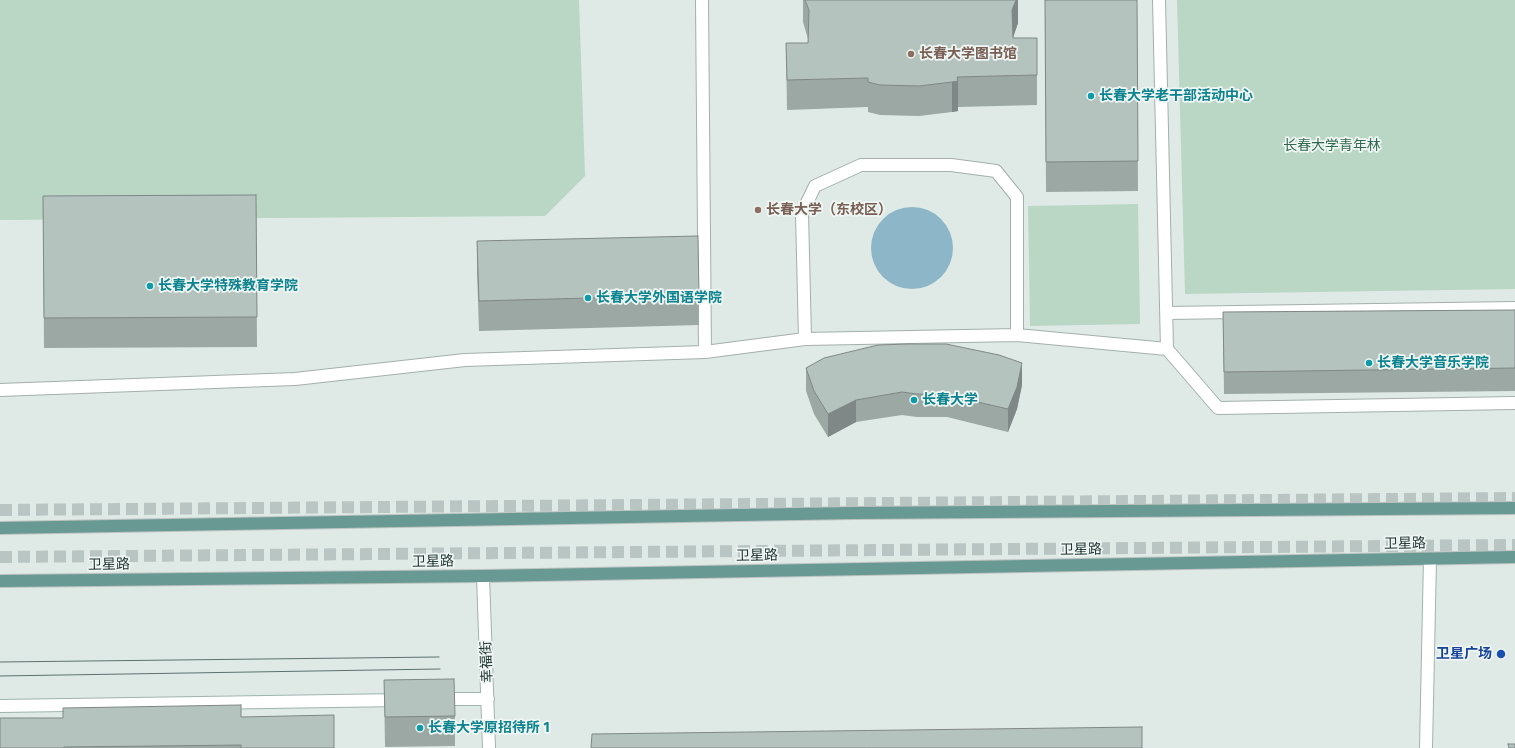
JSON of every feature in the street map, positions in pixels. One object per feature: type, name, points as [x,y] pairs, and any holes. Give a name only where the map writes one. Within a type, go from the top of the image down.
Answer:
[{"type":"main road","points":[[702,0],[705,352]]},
{"type":"main road","points":[[1159,0],[1167,349],[1218,408],[1515,402]]},
{"type":"main road","points":[[805,339],[802,213],[815,186],[861,165],[951,165],[996,171],[1017,197],[1017,336]]},
{"type":"main road","points":[[1167,313],[1515,308]]},
{"type":"main road","points":[[0,390],[295,379],[465,360],[705,352],[805,339],[1017,336],[1167,349]]},
{"type":"main road","points":[[0,528],[904,512],[1515,508]]},
{"type":"main road","name":"卫星路","points":[[0,581],[483,576],[1515,557]]},
{"type":"main road","points":[[1426,748],[1430,559]]},
{"type":"main road","name":"幸福街","points":[[483,576],[489,748]]},
{"type":"main road","points":[[425,700],[488,699]]},
{"type":"main road","points":[[0,706],[409,700]]},
{"type":"green space","points":[[0,0],[579,0],[585,176],[545,216],[0,220]]},
{"type":"green space","name":"长春大学青年林","points":[[1177,0],[1515,0],[1515,289],[1185,294]]},
{"type":"green space","points":[[1138,204],[1140,324],[1030,326],[1028,206]]},
{"type":"water","points":[[912,207],[928,210],[941,219],[950,232],[953,248],[950,264],[941,277],[928,286],[912,289],[896,286],[883,277],[874,264],[871,248],[874,232],[883,219],[896,210]]},
{"type":"building","name":"长春大学图书馆","points":[[805,0],[1016,0],[1012,10],[1013,38],[1037,38],[1037,75],[957,77],[958,81],[919,86],[880,85],[868,82],[868,78],[787,80],[786,43],[808,43],[809,10]]},
{"type":"building","name":"长春大学老干部活动中心","points":[[1045,0],[1137,0],[1138,161],[1046,162]]},
{"type":"building","name":"长春大学特殊教育学院","points":[[256,195],[257,317],[44,318],[43,196]]},
{"type":"building","points":[[698,236],[699,295],[479,301],[477,241]]},
{"type":"building","name":"长春大学音乐学院","points":[[1515,310],[1515,368],[1224,372],[1223,312]]},
{"type":"building","points":[[946,344],[999,355],[1022,363],[1017,387],[1008,409],[947,395],[902,392],[856,400],[828,414],[814,391],[806,368],[824,358],[878,345]]},
{"type":"building","points":[[454,679],[455,716],[385,717],[384,680]]},
{"type":"building","points":[[241,705],[241,717],[334,715],[334,748],[241,748],[241,745],[0,748],[0,718],[63,718],[63,708]]},
{"type":"building","points":[[1142,727],[1142,748],[591,748],[592,734]]},
{"type":"building","points":[[1508,744],[1515,744],[1515,748],[1509,748]]},
{"type":"tunnel","points":[[0,510],[1515,498]]},
{"type":"tunnel","points":[[0,557],[1515,545]]},
{"type":"tram line","points":[[0,662],[439,657]]},
{"type":"tram line","points":[[0,676],[440,669]]},
{"type":"place","name":"长春大学图书馆","points":[[911,54]]},
{"type":"place","name":"长春大学老干部活动中心","points":[[1091,96]]},
{"type":"place","name":"长春大学（东校区）","points":[[758,210]]},
{"type":"place","name":"长春大学特殊教育学院","points":[[150,286]]},
{"type":"place","name":"长春大学外国语学院","points":[[588,298]]},
{"type":"place","name":"长春大学音乐学院","points":[[1369,363]]},
{"type":"place","name":"长春大学","points":[[914,400]]},
{"type":"place","name":"卫星广场","points":[[1501,654]]},
{"type":"place","name":"长春大学原招待所 1","points":[[420,728]]}]
